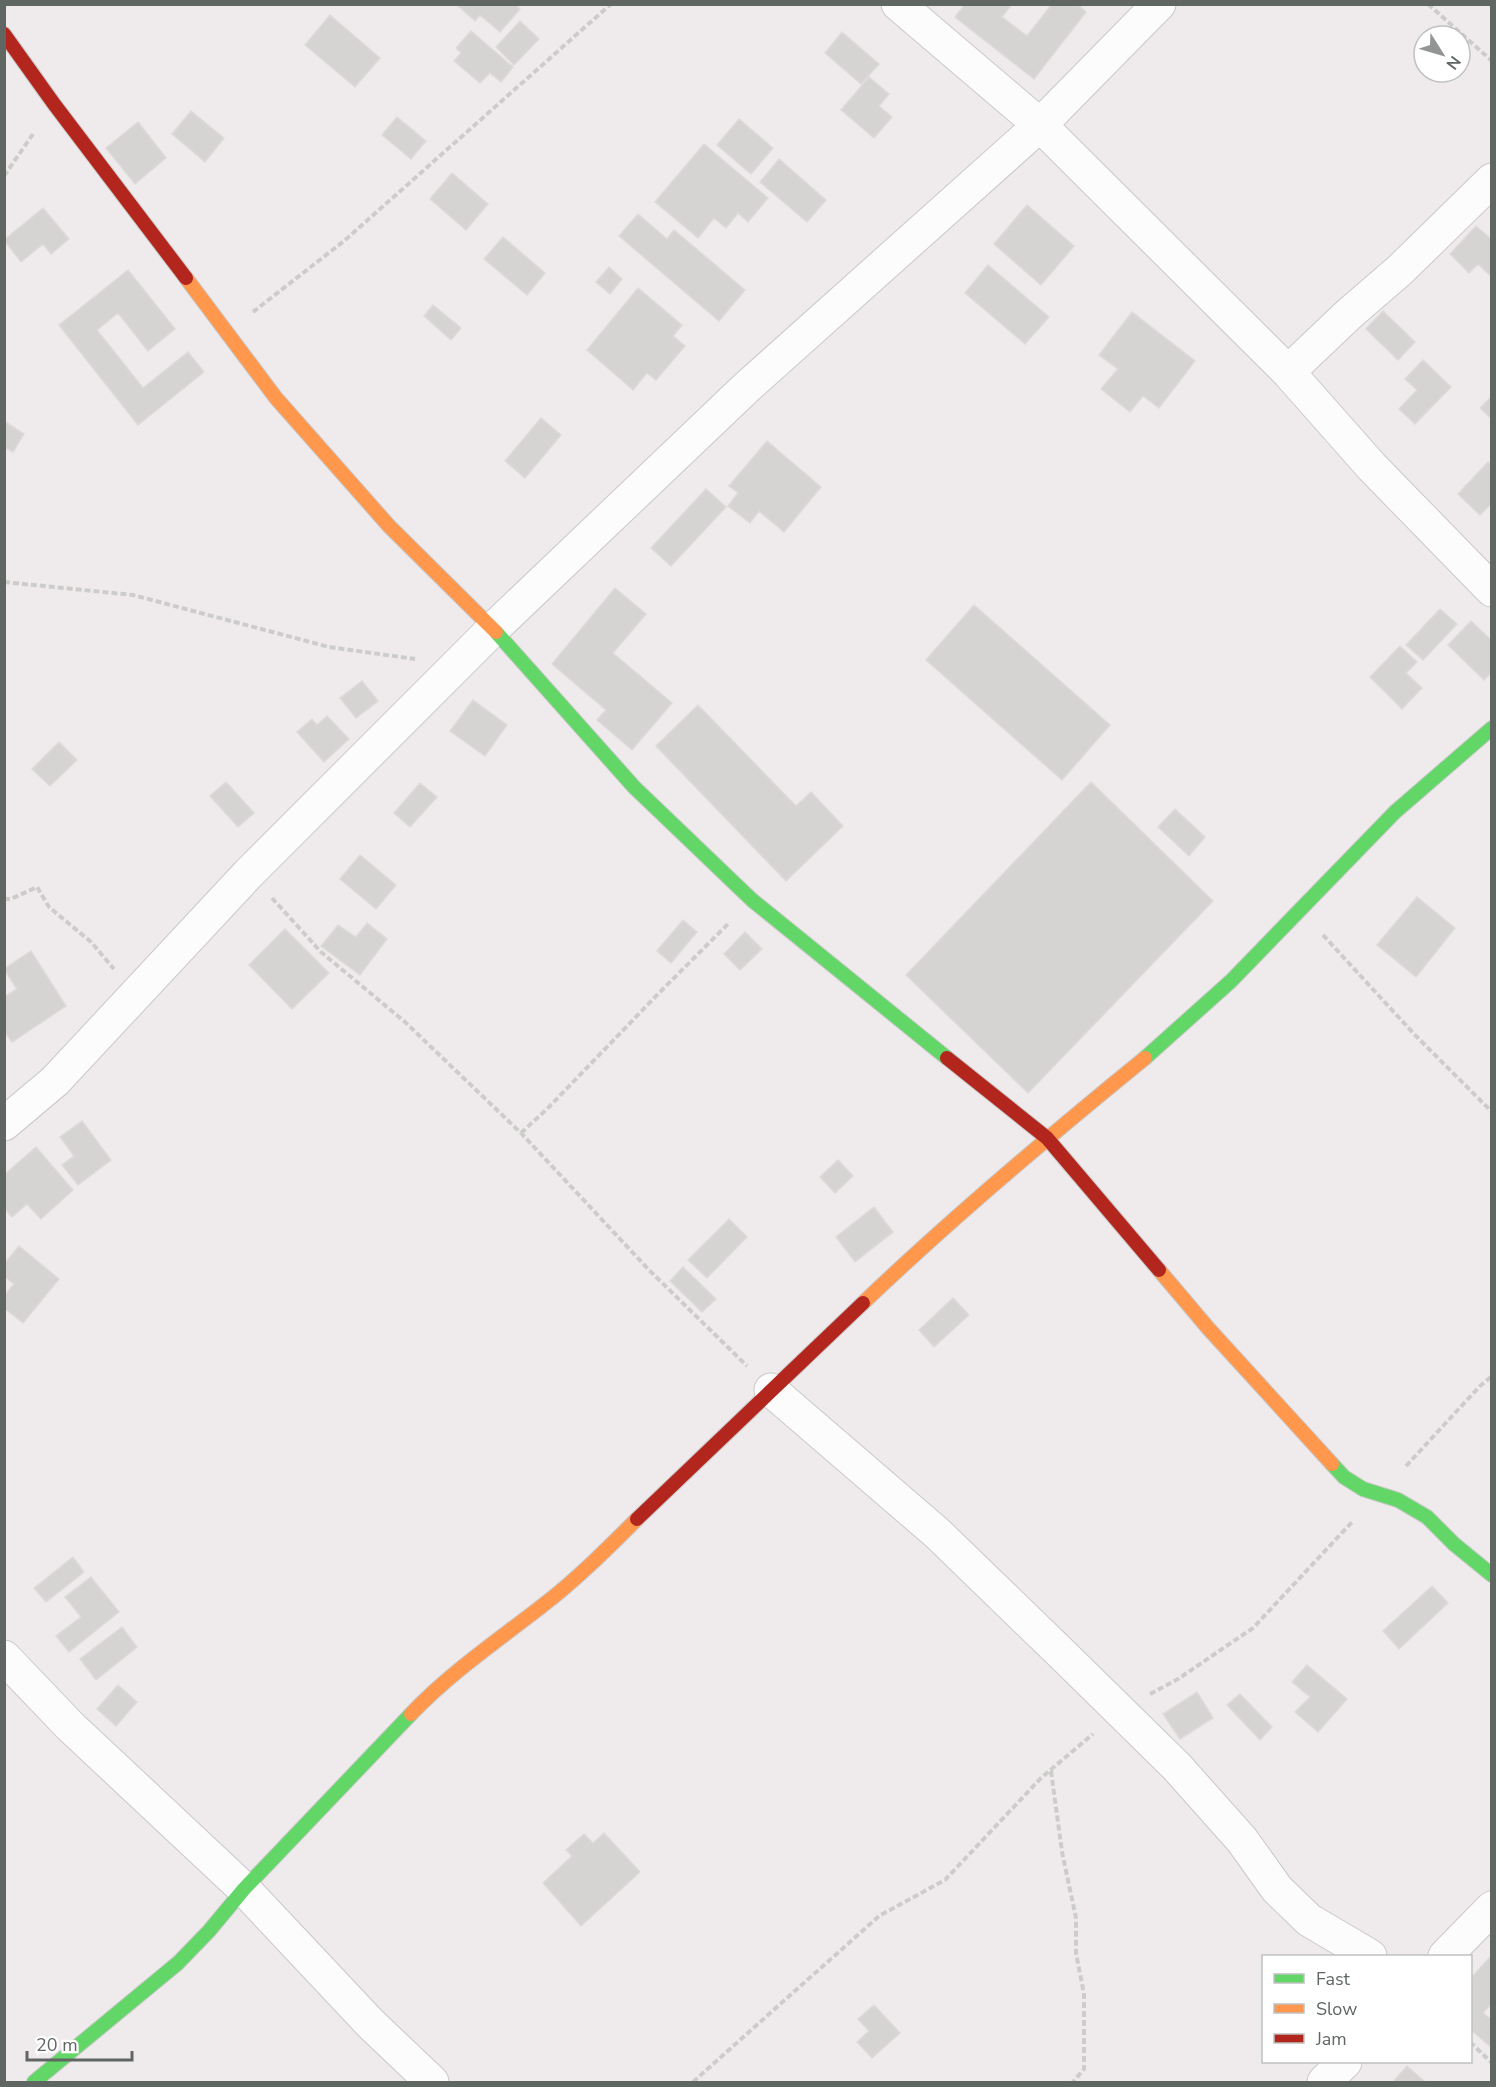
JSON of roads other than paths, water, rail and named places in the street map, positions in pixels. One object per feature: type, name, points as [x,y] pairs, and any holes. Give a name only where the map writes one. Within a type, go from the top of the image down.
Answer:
[{"type":"street","points":[[898,4],[1040,124],[1288,372],[1372,467],[1491,590]]},
{"type":"street","points":[[4,1124],[55,1081],[249,873],[494,628],[747,387],[1040,124],[1159,4]]},
{"type":"street","points":[[4,34],[54,104],[276,398],[389,526],[494,628],[634,788],[752,900],[1047,1138],[1208,1328],[1344,1477],[1363,1489],[1398,1500],[1427,1517],[1454,1544],[1491,1575]]},
{"type":"street","points":[[1288,372],[1348,314],[1400,270],[1491,180]]},
{"type":"street","points":[[34,2082],[178,1963],[244,1889],[428,1696],[474,1656],[544,1605],[588,1566],[920,1249],[1047,1138],[1171,1036],[1231,981],[1395,812],[1491,728]]},
{"type":"street","points":[[771,1390],[937,1533],[1120,1710],[1177,1767],[1242,1840],[1277,1889],[1309,1920],[1368,1955]]},
{"type":"street","points":[[4,1657],[70,1726],[244,1889],[370,2024],[432,2082]]},
{"type":"street","points":[[1446,1955],[1491,1908]]},
{"type":"street","points":[[1324,2082],[1343,2063]]}]
